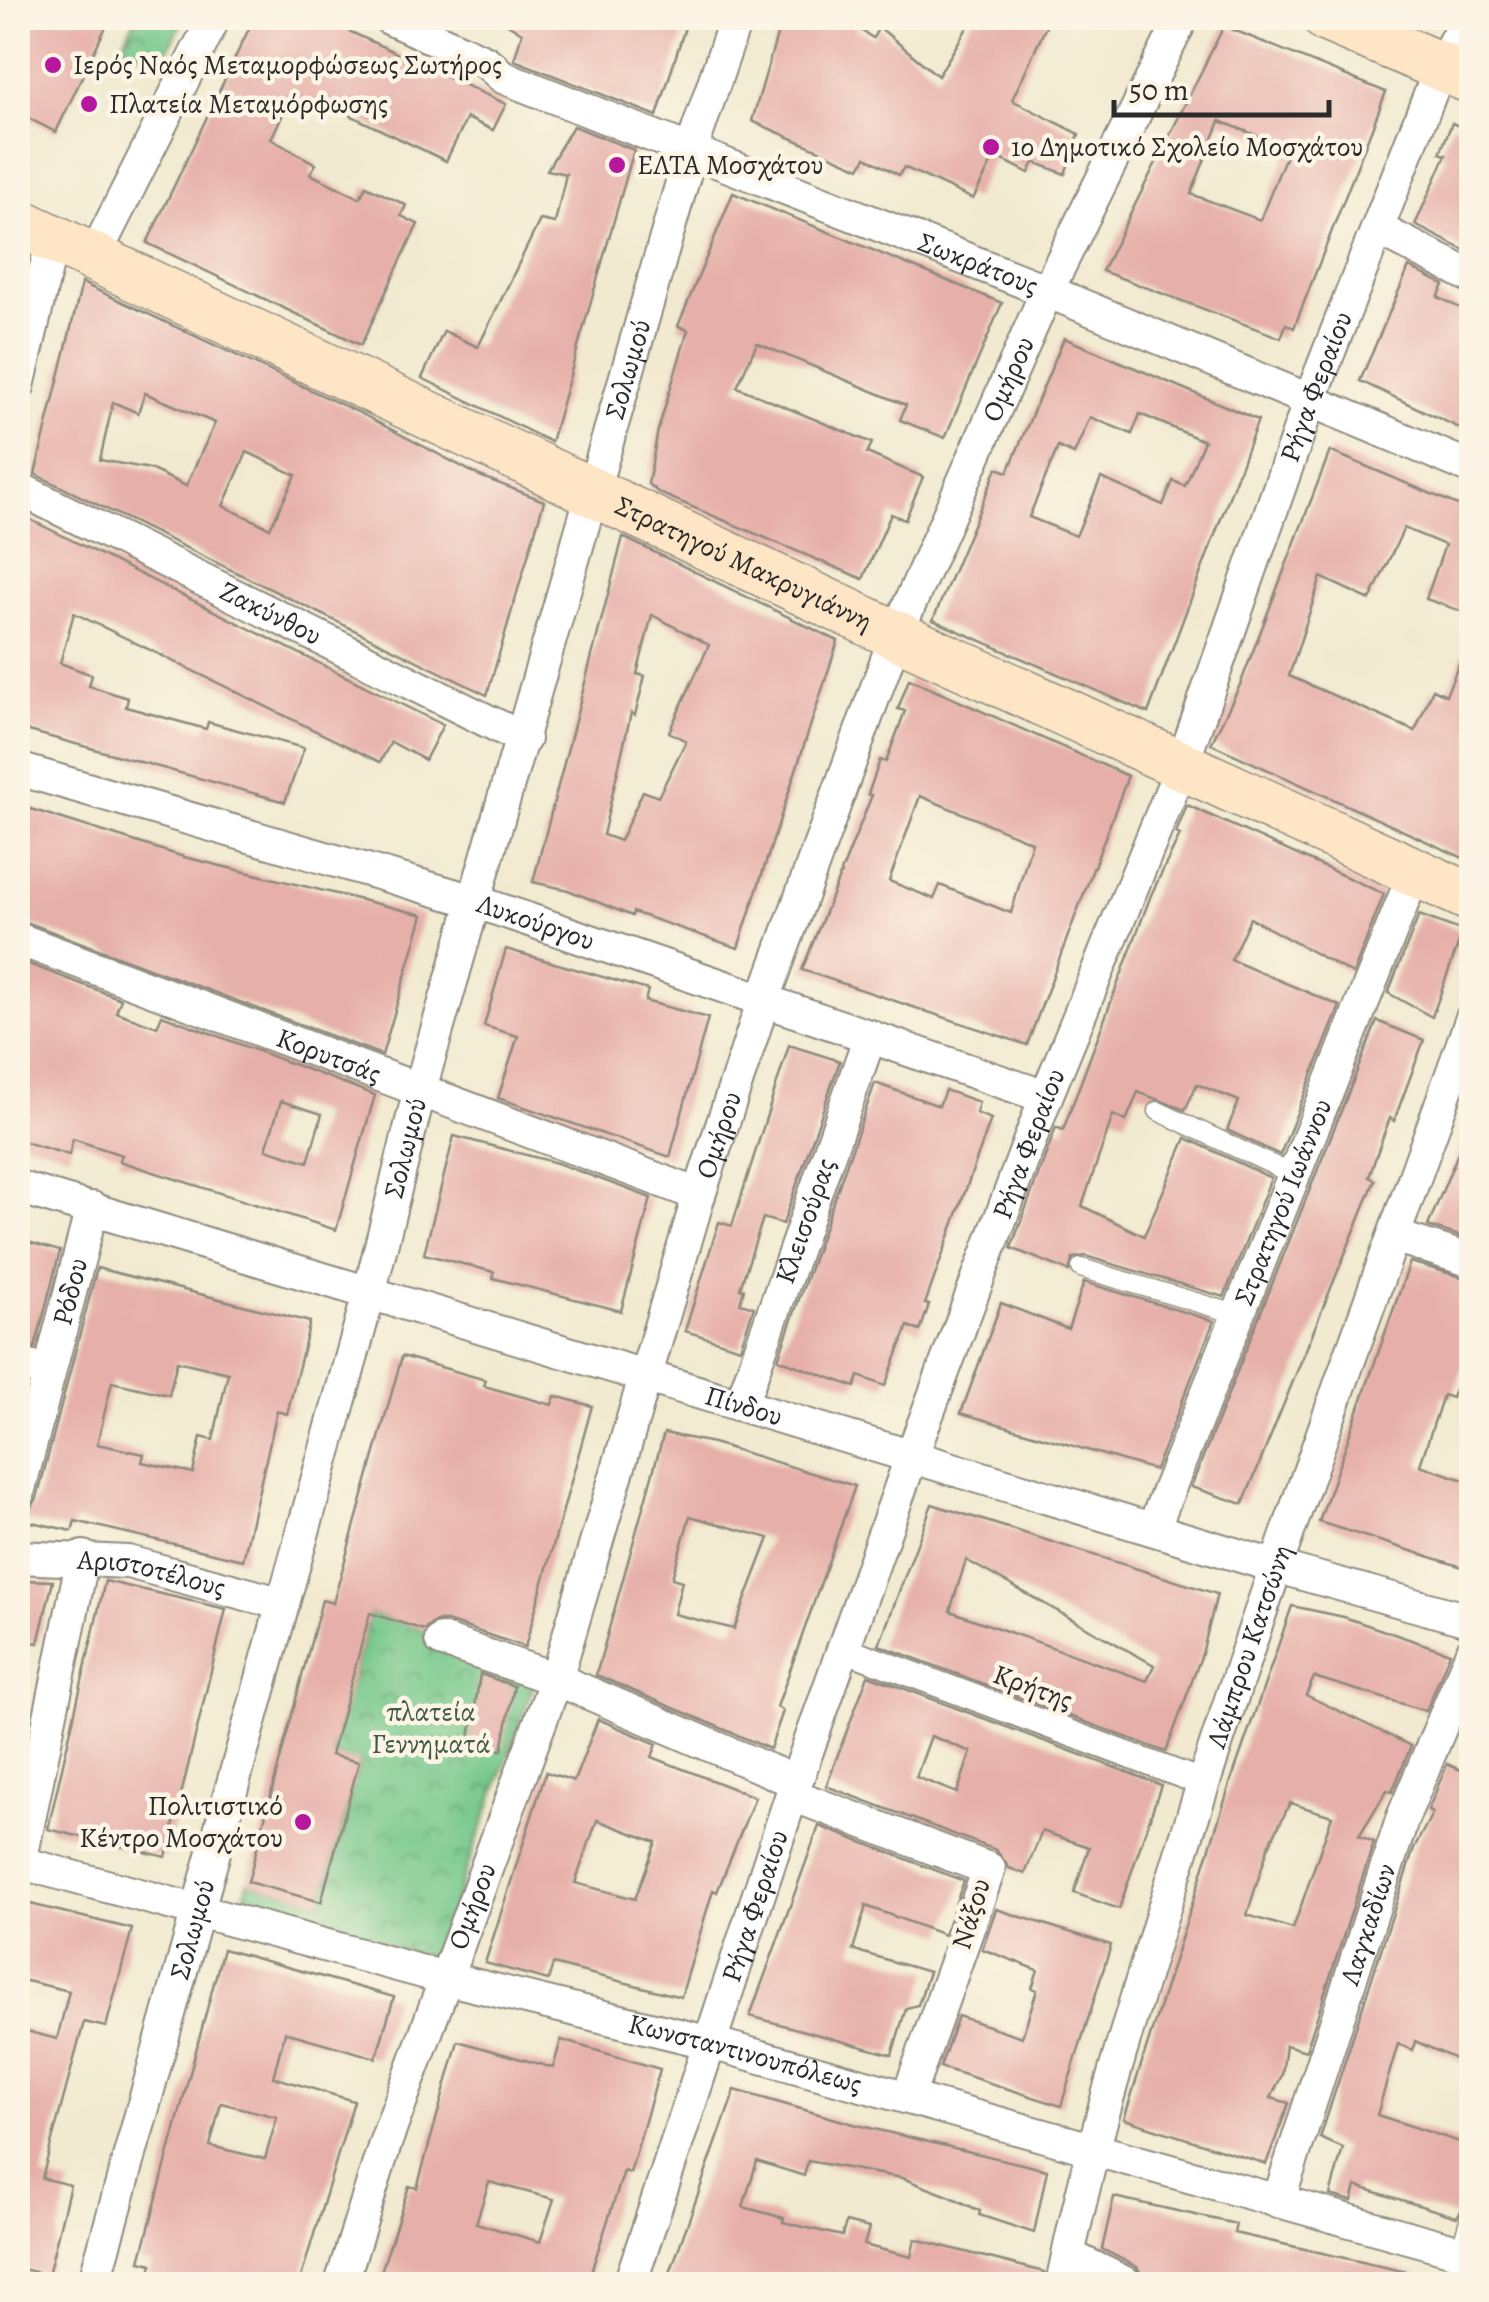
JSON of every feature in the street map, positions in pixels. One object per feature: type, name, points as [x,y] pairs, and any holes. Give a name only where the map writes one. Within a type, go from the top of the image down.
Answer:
[{"type":"main road","points":[[1327,18],[1456,73]]},
{"type":"main road","name":"Στρατηγού Μακρυγιάννη","points":[[55,239],[896,635],[1472,898]]},
{"type":"street","points":[[18,386],[55,239],[214,18]]},
{"type":"street","name":"Σωκράτους","points":[[389,18],[486,62],[503,77],[692,148],[1047,291],[1472,468]]},
{"type":"street","name":"Σολωμού","points":[[94,2284],[369,1294],[420,1089],[692,148],[736,18]]},
{"type":"street","name":"Ομήρου","points":[[341,2284],[386,2140],[556,1679],[699,1194],[764,999],[896,635],[1047,291],[1182,18]]},
{"type":"street","name":"Ρήγα Φεραίου","points":[[630,2284],[794,1788],[912,1455],[1046,1096],[1182,764],[1310,400],[1378,229],[1456,73],[1468,18]]},
{"type":"street","points":[[1378,229],[1472,277]]},
{"type":"street","name":"Ζακύνθου","points":[[18,488],[524,739]]},
{"type":"street","name":"Λυκούργου","points":[[18,769],[474,901],[1046,1096]]},
{"type":"street","name":"Στρατηγού Ιωάννου","points":[[1153,1529],[1414,871]]},
{"type":"street","name":"Κορυτσάς","points":[[18,939],[699,1194]]},
{"type":"street","name":"Λάμπρου Κατσώνη","points":[[1065,2270],[1089,2150],[1203,1782],[1274,1566],[1472,1018]]},
{"type":"street","name":"Κλεισούρας","points":[[741,1405],[870,1036]]},
{"type":"street","name":"Πίνδου","points":[[18,1187],[1274,1566],[1472,1621]]},
{"type":"street","name":"Ρόδου","points":[[18,1493],[33,1368],[92,1208]]},
{"type":"street","points":[[1394,1236],[1472,1261]]},
{"type":"street","name":"Αριστοτέλους","points":[[18,1557],[84,1557],[183,1574],[283,1604]]},
{"type":"street","points":[[19,1862],[84,1557]]},
{"type":"street","name":"Νάξου","points":[[441,1640],[556,1679],[794,1788],[989,1869],[908,2098]]},
{"type":"street","name":"Κρήτης","points":[[842,1648],[1203,1782]]},
{"type":"street","name":"Λαγκαδίων","points":[[1278,2202],[1403,1817],[1472,1652]]},
{"type":"street","name":"Κωνσταντινουπόλεως","points":[[19,1862],[446,1978],[712,2043],[1466,2253]]},
{"type":"street","points":[[1065,2270],[1127,2284]]},
{"type":"lane","points":[[1158,1110],[1294,1175]]},
{"type":"lane","points":[[1081,1268],[1238,1315]]},
{"type":"lane","points":[[1466,2253],[1472,2210]]},
{"type":"green space","points":[[136,18],[184,18],[161,63],[122,45]]},
{"type":"green space","name":"πλατεία Γεννηματά","points":[[370,1613],[437,1633],[537,1677],[434,1958],[241,1910],[248,1882],[321,1902],[359,1763],[331,1755]]},
{"type":"building","name":"Ιερός Ναός Μεταμορφώσεως Σωτήρος","points":[[18,18],[110,18],[56,132],[18,113]]},
{"type":"building","points":[[254,18],[321,18],[506,104],[493,130],[467,118],[446,161],[331,106],[326,116],[290,99],[271,139],[316,164],[310,174],[360,198],[366,186],[406,205],[401,216],[418,224],[361,345],[147,243]]},
{"type":"building","points":[[498,18],[688,18],[657,116],[514,60],[522,33]]},
{"type":"building","points":[[782,18],[841,18],[873,38],[879,27],[938,76],[973,18],[1050,18],[1012,100],[1079,134],[1065,174],[1034,162],[1029,173],[995,156],[973,199],[904,167],[899,175],[866,157],[860,168],[752,121]]},
{"type":"building","points":[[1224,26],[1386,92],[1294,328],[1286,324],[1281,338],[1102,271]],"holes":[[[1220,121],[1289,148],[1260,220],[1191,194]]]},
{"type":"building","points":[[1467,106],[1472,107],[1472,254],[1415,225],[1446,155],[1440,153],[1452,123],[1459,126]]},
{"type":"building","points":[[573,126],[634,150],[551,442],[422,378],[444,331],[478,347],[540,220],[555,223],[566,174],[547,170]]},
{"type":"building","points":[[733,193],[1002,303],[945,438],[900,420],[906,405],[757,343],[737,387],[872,443],[867,453],[923,477],[905,520],[891,514],[863,579],[659,493],[648,484],[658,430],[688,330],[678,326]]},
{"type":"building","points":[[1409,267],[1444,285],[1438,297],[1472,314],[1472,434],[1360,381]]},
{"type":"building","points":[[82,283],[360,413],[480,476],[544,501],[487,695],[35,474]],"holes":[[[145,393],[215,423],[186,486],[150,469],[100,460],[113,402],[138,413]],[[247,452],[296,475],[270,528],[223,506]]]},
{"type":"building","points":[[1064,338],[1258,420],[1148,713],[933,620],[997,468],[1008,472]],"holes":[[[1140,414],[1204,441],[1185,486],[1173,481],[1163,505],[1101,478],[1076,536],[1029,517],[1058,447],[1074,454],[1090,417],[1132,434]]]},
{"type":"building","points":[[1330,451],[1472,511],[1472,615],[1426,599],[1445,545],[1404,528],[1370,600],[1321,577],[1289,676],[1415,731],[1433,689],[1446,695],[1472,633],[1472,862],[1211,744],[1240,685]]},
{"type":"building","points":[[25,517],[443,725],[425,760],[391,742],[380,762],[74,613],[60,663],[92,675],[89,686],[128,698],[126,707],[206,729],[208,722],[304,748],[285,802],[18,728],[18,545]]},
{"type":"building","points":[[623,537],[838,641],[738,948],[633,912],[632,916],[568,890],[533,882]],"holes":[[[652,615],[709,645],[669,732],[686,741],[658,797],[643,791],[620,841],[603,835],[631,713],[635,715],[645,676],[637,674]]]},
{"type":"building","points":[[909,679],[1128,776],[1027,1045],[802,970],[872,795],[868,794],[880,760],[886,762],[905,711],[898,709]],"holes":[[[920,796],[1032,842],[1011,913],[940,885],[934,899],[889,881]]]},
{"type":"building","points":[[18,805],[184,857],[423,915],[382,1055],[18,919]]},
{"type":"building","points":[[1187,805],[1384,894],[1353,974],[1250,918],[1231,960],[1340,1006],[1280,1155],[1227,1130],[1239,1101],[1197,1084],[1185,1110],[1138,1092],[1126,1121],[1113,1115],[1082,1206],[1144,1236],[1186,1138],[1271,1178],[1224,1297],[1085,1256],[1073,1258],[1069,1271],[1011,1248],[1056,1127],[1063,1130],[1151,895],[1180,835],[1176,833]]},
{"type":"building","points":[[1419,915],[1463,931],[1432,1017],[1388,993]]},
{"type":"building","points":[[506,949],[648,990],[645,1001],[708,1018],[670,1157],[498,1098],[518,1036],[484,1026]]},
{"type":"building","points":[[18,960],[121,999],[116,1012],[157,1027],[162,1015],[375,1095],[336,1230],[119,1161],[122,1155],[73,1139],[69,1155],[18,1140]],"holes":[[[281,1101],[322,1114],[308,1162],[266,1149]]]},
{"type":"building","points":[[1377,1021],[1424,1040],[1394,1121],[1390,1118],[1382,1139],[1369,1177],[1375,1180],[1243,1504],[1191,1487]]},
{"type":"building","points":[[789,1045],[840,1061],[783,1224],[763,1218],[740,1288],[744,1289],[740,1303],[754,1307],[740,1348],[685,1331],[719,1222],[732,1226]]},
{"type":"building","points":[[875,1083],[939,1106],[945,1090],[979,1102],[976,1113],[991,1119],[925,1304],[929,1305],[920,1331],[908,1326],[885,1386],[859,1376],[855,1387],[778,1359]]},
{"type":"building","points":[[1472,1119],[1472,1240],[1428,1226]]},
{"type":"building","points":[[454,1136],[557,1163],[651,1198],[621,1311],[493,1278],[494,1272],[424,1254]]},
{"type":"building","points":[[18,1239],[60,1251],[35,1348],[18,1345]]},
{"type":"building","points":[[1410,1262],[1472,1280],[1472,1344],[1452,1398],[1443,1395],[1420,1465],[1472,1483],[1472,1570],[1319,1522]]},
{"type":"building","points":[[97,1268],[310,1322],[287,1414],[277,1411],[243,1560],[75,1521],[72,1531],[18,1519],[18,1512],[31,1508],[37,1498]],"holes":[[[177,1361],[228,1373],[213,1440],[201,1437],[193,1473],[142,1462],[144,1454],[97,1444],[112,1382],[169,1395]]]},
{"type":"building","points":[[1084,1282],[1214,1321],[1155,1470],[961,1413],[1001,1303],[1068,1329]]},
{"type":"building","points":[[402,1356],[486,1380],[484,1386],[552,1405],[555,1396],[592,1406],[525,1647],[447,1621],[436,1621],[424,1630],[370,1613],[331,1755],[359,1762],[321,1902],[248,1882],[322,1600],[333,1603]]},
{"type":"building","points":[[664,1433],[713,1443],[855,1486],[777,1707],[783,1711],[770,1749],[596,1675]],"holes":[[[690,1516],[769,1538],[734,1629],[674,1614],[682,1581],[672,1578]]]},
{"type":"building","points":[[932,1504],[1217,1594],[1202,1654],[1166,1752],[879,1645]],"holes":[[[966,1560],[1154,1665],[1147,1681],[950,1611]]]},
{"type":"building","points":[[18,1580],[53,1581],[38,1643],[18,1640]]},
{"type":"building","points":[[105,1581],[226,1609],[166,1857],[48,1829]]},
{"type":"building","points":[[1292,1606],[1344,1617],[1450,1653],[1426,1711],[1314,1677],[1306,1695],[1411,1746],[1392,1792],[1387,1790],[1359,1836],[1374,1842],[1306,2051],[1286,2045],[1282,2075],[1271,2098],[1289,2103],[1266,2164],[1124,2119],[1231,1781]],"holes":[[[1290,1803],[1332,1816],[1293,1929],[1247,1915],[1268,1848]]]},
{"type":"building","points":[[480,1674],[514,1686],[502,1750],[469,1744]]},
{"type":"building","points":[[868,1675],[1161,1785],[1119,1909],[1074,1893],[1089,1847],[1042,1831],[1025,1874],[1009,1868],[996,1850],[826,1786]],"holes":[[[931,1736],[971,1752],[957,1793],[916,1777]]]},
{"type":"building","points":[[598,1719],[657,1744],[652,1757],[755,1797],[717,1892],[713,1890],[681,1997],[553,1964],[548,1980],[485,1963],[546,1772],[574,1781]],"holes":[[[597,1820],[656,1842],[635,1899],[575,1883]]]},
{"type":"building","points":[[1447,1764],[1472,1775],[1472,1808],[1463,1824],[1472,1829],[1472,2049],[1464,2063],[1415,2041],[1413,2050],[1398,2044],[1377,2115],[1472,2146],[1472,2193],[1457,2217],[1356,2186],[1352,2201],[1330,2195],[1343,2148],[1320,2138],[1414,1848],[1433,1812],[1428,1810]]},
{"type":"building","points":[[819,1826],[964,1881],[944,1935],[866,1906],[853,1950],[929,1972],[918,2005],[906,2008],[892,2055],[750,2016]]},
{"type":"building","points":[[18,1901],[132,1929],[106,2027],[84,2022],[42,2178],[70,2185],[48,2275],[18,2268],[18,2029],[57,2039],[69,1991],[18,1979]]},
{"type":"building","points":[[996,1909],[1111,1945],[1061,2106],[940,2067],[958,2016],[1022,2037],[1037,1990],[1032,1988],[1038,1970],[982,1949]]},
{"type":"building","points":[[223,1949],[394,1997],[376,2058],[285,2032],[273,2077],[354,2101],[299,2284],[147,2284],[152,2264],[140,2261]],"holes":[[[221,2103],[277,2117],[265,2159],[210,2146]]]},
{"type":"building","points":[[561,2040],[660,2069],[630,2173],[624,2171],[587,2284],[377,2284],[409,2186],[417,2188],[458,2041],[553,2068]],"holes":[[[489,2182],[554,2199],[540,2242],[476,2223]]]},
{"type":"building","points":[[735,2090],[857,2125],[1047,2170],[1034,2233],[979,2215],[980,2211],[951,2197],[902,2178],[808,2161],[804,2176],[757,2161],[743,2207],[784,2218],[783,2222],[842,2236],[846,2222],[869,2228],[864,2245],[911,2257],[915,2239],[1044,2272],[1043,2284],[666,2284]]},
{"type":"building","points":[[1114,2197],[1236,2224],[1234,2233],[1420,2275],[1419,2284],[1147,2284],[1137,2267],[1102,2249]]},
{"type":"place","name":"Ιερός Ναός Μεταμορφώσεως Σωτήρος","points":[[53,65]]},
{"type":"place","name":"Πλατεία Μεταμόρφωσης","points":[[89,104]]},
{"type":"place","name":"1ο Δημοτικό Σχολείο Μοσχάτου","points":[[991,147]]},
{"type":"place","name":"ΕΛΤΑ Μοσχάτου","points":[[617,165]]},
{"type":"place","name":"Πολιτιστικό Κέντρο Μοσχάτου","points":[[303,1822]]}]
